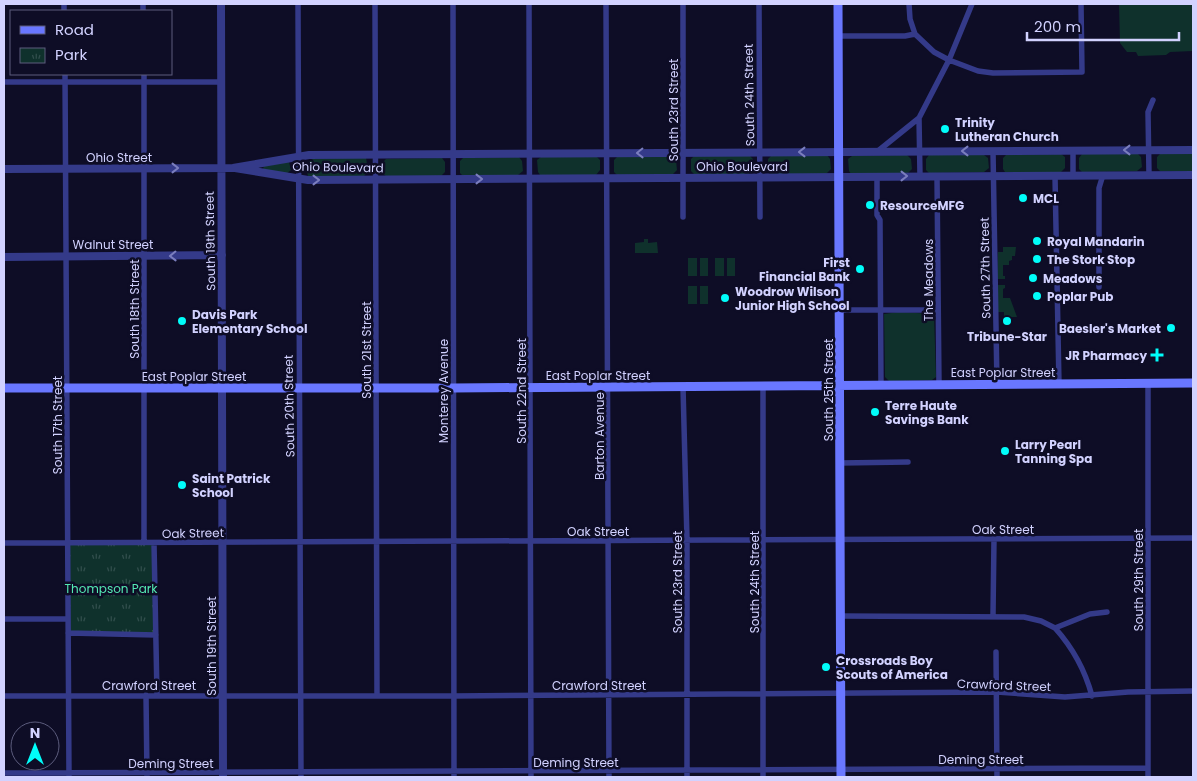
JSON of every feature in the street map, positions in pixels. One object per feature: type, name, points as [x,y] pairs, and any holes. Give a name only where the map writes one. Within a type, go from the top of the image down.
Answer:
[{"type":"main road","name":"South 25th Street","points":[[838,4],[841,386],[841,773]]},
{"type":"main road","name":"East Poplar Street","points":[[4,388],[531,388],[1193,383]]},
{"type":"street","name":"South 19th Street","points":[[221,4],[223,775]]},
{"type":"street","name":"South 20th Street","points":[[298,4],[300,775]]},
{"type":"street","name":"South 21st Street","points":[[375,4],[377,696]]},
{"type":"street","name":"Monterey Avenue","points":[[453,4],[454,775]]},
{"type":"street","name":"South 22nd Street","points":[[529,4],[532,541],[531,774]]},
{"type":"street","name":"Barton Avenue","points":[[606,4],[610,541],[609,775]]},
{"type":"street","name":"South 23rd Street","points":[[683,4],[684,217]]},
{"type":"street","name":"South 24th Street","points":[[759,4],[760,217]]},
{"type":"street","points":[[909,4],[910,19],[915,34],[934,52],[978,71],[993,73],[1082,72],[1081,4]]},
{"type":"street","points":[[878,151],[919,118],[950,60],[972,4]]},
{"type":"street","points":[[839,36],[905,36],[915,34]]},
{"type":"street","name":"South 17th Street","points":[[65,75],[69,775]]},
{"type":"street","name":"South 18th Street","points":[[144,75],[144,543]]},
{"type":"street","points":[[4,82],[220,82]]},
{"type":"street","points":[[1149,175],[1148,112],[1153,100]]},
{"type":"street","points":[[919,118],[920,176]]},
{"type":"street","name":"Ohio Boulevard","points":[[233,168],[297,156],[375,154],[1193,150]]},
{"type":"street","name":"South 27th Street","points":[[993,151],[997,385]]},
{"type":"street","points":[[1073,151],[1073,176]]},
{"type":"street","name":"Ohio Boulevard","points":[[233,168],[297,179],[1193,175]]},
{"type":"street","name":"Ohio Street","points":[[4,169],[233,168]]},
{"type":"street","points":[[1099,287],[1099,188],[1102,175]]},
{"type":"street","points":[[877,176],[877,215],[880,220],[879,310],[882,386]]},
{"type":"street","name":"The Meadows","points":[[937,176],[938,385]]},
{"type":"street","points":[[1055,176],[1059,384]]},
{"type":"street","name":"Walnut Street","points":[[4,256],[222,255]]},
{"type":"street","points":[[840,310],[938,310]]},
{"type":"street","name":"South 29th Street","points":[[1148,383],[1148,777]]},
{"type":"street","name":"South 24th Street","points":[[763,386],[763,777]]},
{"type":"street","name":"South 23rd Street","points":[[683,387],[687,540],[687,774]]},
{"type":"street","points":[[840,463],[908,462]]},
{"type":"street","name":"Oak Street","points":[[4,543],[1193,538]]},
{"type":"street","points":[[993,615],[994,539]]},
{"type":"street","points":[[154,543],[157,696]]},
{"type":"street","points":[[1055,628],[1090,614],[1107,612]]},
{"type":"street","points":[[840,616],[993,615],[1024,617],[1041,621],[1055,628],[1068,643],[1078,660],[1092,696]]},
{"type":"street","points":[[4,619],[68,619]]},
{"type":"street","points":[[68,634],[156,636]]},
{"type":"street","points":[[996,652],[997,777]]},
{"type":"street","name":"Crawford Street","points":[[4,696],[454,696],[997,692],[1042,697],[1092,696],[1148,691],[1193,691]]},
{"type":"street","points":[[146,695],[146,775]]},
{"type":"street","name":"Deming Street","points":[[4,774],[609,775],[687,774],[763,769],[841,773],[1148,768]]},
{"type":"green space","points":[[1119,4],[1193,4],[1193,51],[1170,52],[1166,55],[1138,56],[1136,52],[1127,52],[1120,43]]},
{"type":"green space","points":[[1061,154],[1065,157],[1065,168],[1061,172],[1005,172],[1003,169],[1003,158],[1006,155]]},
{"type":"green space","points":[[1082,154],[1138,154],[1141,157],[1142,167],[1137,171],[1082,172],[1079,169],[1079,158]]},
{"type":"green space","points":[[1160,154],[1193,154],[1193,171],[1160,171],[1157,168],[1157,157]]},
{"type":"green space","points":[[827,155],[830,159],[831,169],[826,174],[771,174],[768,171],[768,159],[771,156]]},
{"type":"green space","points":[[907,155],[911,159],[912,169],[907,174],[851,174],[849,171],[848,159],[852,156]]},
{"type":"green space","points":[[929,155],[984,155],[988,158],[989,168],[984,172],[929,173],[926,170],[926,159]]},
{"type":"green space","points":[[694,156],[750,156],[753,159],[753,169],[749,174],[694,174],[691,171],[691,159]]},
{"type":"green space","points":[[366,157],[368,172],[364,176],[308,176],[305,163],[313,159]]},
{"type":"green space","points":[[519,157],[522,161],[523,171],[518,175],[463,176],[460,173],[460,161],[463,158]]},
{"type":"green space","points":[[541,157],[597,157],[600,160],[600,170],[596,175],[540,175],[537,160]]},
{"type":"green space","points":[[617,157],[673,157],[676,160],[677,170],[672,175],[617,175],[614,172],[614,160]]},
{"type":"green space","points":[[442,158],[445,162],[445,172],[441,176],[386,176],[383,174],[383,162],[386,159]]},
{"type":"green space","points":[[289,162],[291,170],[286,174],[263,169],[264,166]]},
{"type":"green space","points":[[644,239],[648,239],[648,243],[657,242],[658,253],[635,253],[635,243],[644,242]]},
{"type":"green space","points":[[1003,247],[1016,247],[1015,256],[1012,256],[1009,265],[1003,265],[1003,276],[1005,276],[1005,279],[997,279],[998,252],[1003,252]]},
{"type":"green space","points":[[688,258],[697,258],[697,276],[688,276]]},
{"type":"green space","points":[[700,258],[708,258],[708,276],[700,276]]},
{"type":"green space","points":[[715,258],[724,258],[724,276],[715,276]]},
{"type":"green space","points":[[727,258],[735,258],[735,276],[727,276]]},
{"type":"green space","points":[[998,285],[1005,285],[1003,298],[1010,298],[1017,317],[1004,317],[1004,312],[998,312]]},
{"type":"green space","points":[[688,286],[697,286],[697,304],[688,304]]},
{"type":"green space","points":[[700,286],[708,286],[708,304],[700,304]]},
{"type":"green space","points":[[899,312],[934,314],[936,377],[932,380],[889,381],[885,377],[884,314]]},
{"type":"green space","name":"Thompson Park","points":[[67,543],[154,543],[156,635],[68,633]]},
{"type":"place","name":"Trinity Lutheran Church","points":[[945,129]]},
{"type":"place","name":"MCL","points":[[1023,198]]},
{"type":"place","name":"ResourceMFG","points":[[870,205]]},
{"type":"place","name":"Royal Mandarin","points":[[1037,241]]},
{"type":"place","name":"The Stork Stop","points":[[1037,259]]},
{"type":"place","name":"First Financial Bank","points":[[860,269]]},
{"type":"place","name":"Meadows","points":[[1033,278]]},
{"type":"place","name":"Poplar Pub","points":[[1037,296]]},
{"type":"place","name":"Woodrow Wilson Junior High School","points":[[725,298]]},
{"type":"place","name":"Davis Park Elementary School","points":[[182,321]]},
{"type":"place","name":"Tribune-Star","points":[[1007,321]]},
{"type":"place","name":"Baesler's Market","points":[[1171,328]]},
{"type":"place","name":"JR Pharmacy","points":[[1157,355]]},
{"type":"place","name":"Terre Haute Savings Bank","points":[[875,412]]},
{"type":"place","name":"Larry Pearl Tanning Spa","points":[[1005,451]]},
{"type":"place","name":"Saint Patrick School","points":[[182,485]]},
{"type":"place","name":"Crossroads Boy Scouts of America","points":[[826,667]]}]
